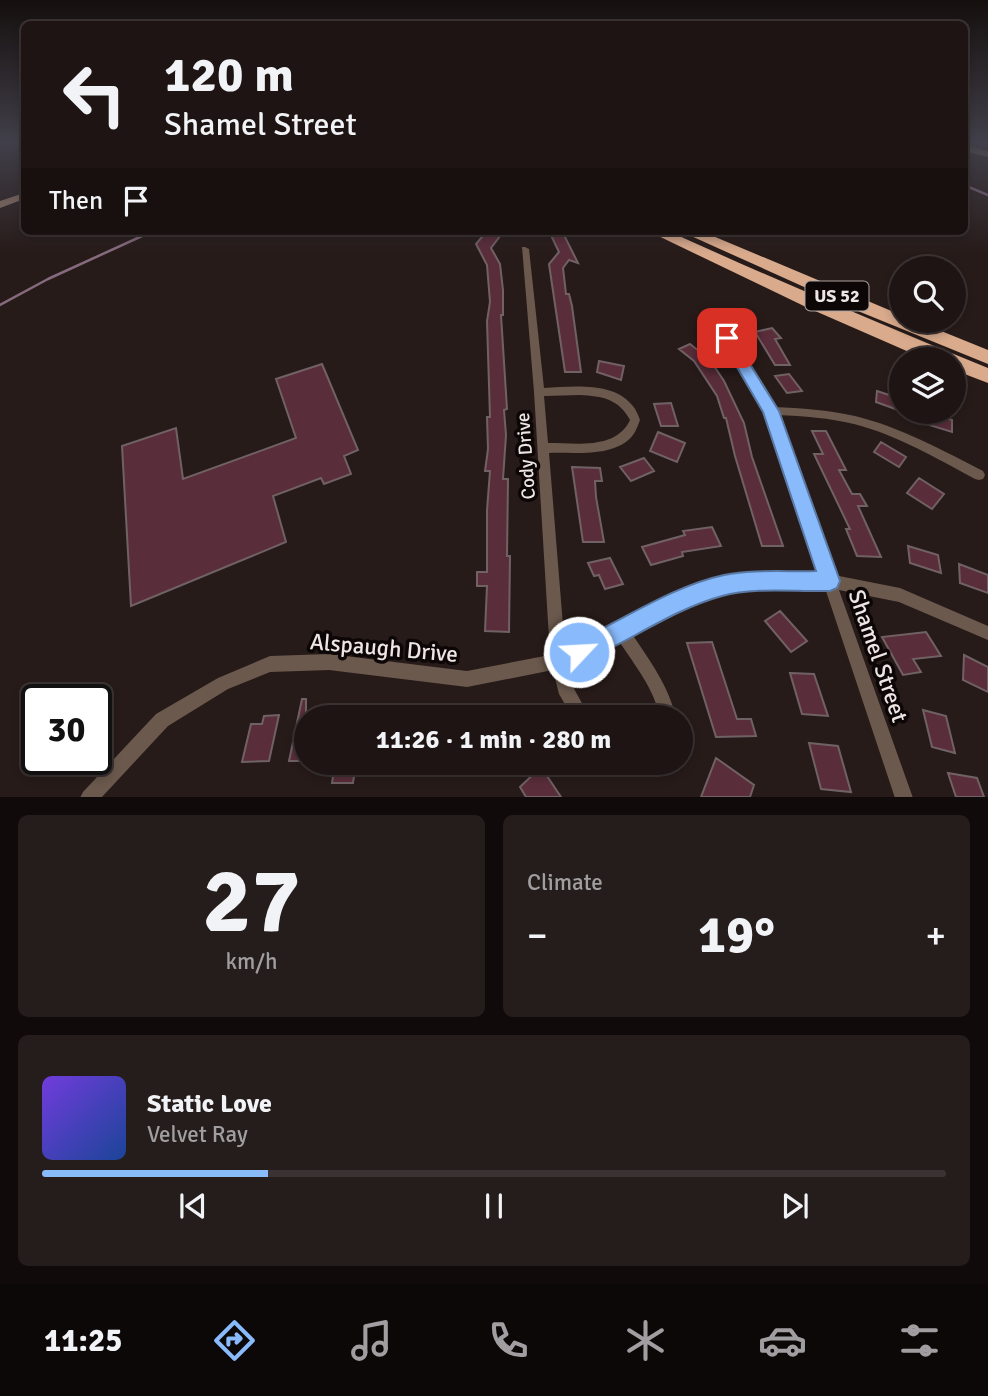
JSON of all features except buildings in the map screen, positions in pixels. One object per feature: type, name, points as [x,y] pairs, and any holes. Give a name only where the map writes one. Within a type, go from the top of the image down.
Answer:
[{"type":"highway","name":"US 52","points":[[665,235],[916,347]]},
{"type":"highway","name":"US 52","points":[[697,235],[988,357]]},
{"type":"highway","points":[[966,367],[988,376]]},
{"type":"main road","points":[[0,205],[21,197]]},
{"type":"street","name":"Cody Drive","points":[[525,249],[539,392],[558,661],[565,688],[575,705]]},
{"type":"street","name":"Shamel Street","points":[[727,338],[771,411],[904,797]]},
{"type":"street","points":[[539,392],[610,395],[625,404],[635,420],[626,437],[610,444],[543,448]]},
{"type":"street","points":[[771,411],[834,414],[878,425],[979,475]]},
{"type":"street","name":"Alspaugh Drive","points":[[89,797],[162,720],[223,683],[270,664],[329,662],[467,679],[558,661],[621,632],[651,614],[721,586],[741,583],[830,581],[900,595],[988,633]]},
{"type":"street","points":[[621,632],[652,678],[665,705]]},
{"type":"waterway","points":[[968,187],[988,195]]},
{"type":"waterway","points":[[0,305],[48,279],[144,235]]},
{"type":"route","points":[[579,652],[651,614],[721,586],[830,581],[771,411],[727,338]]}]
